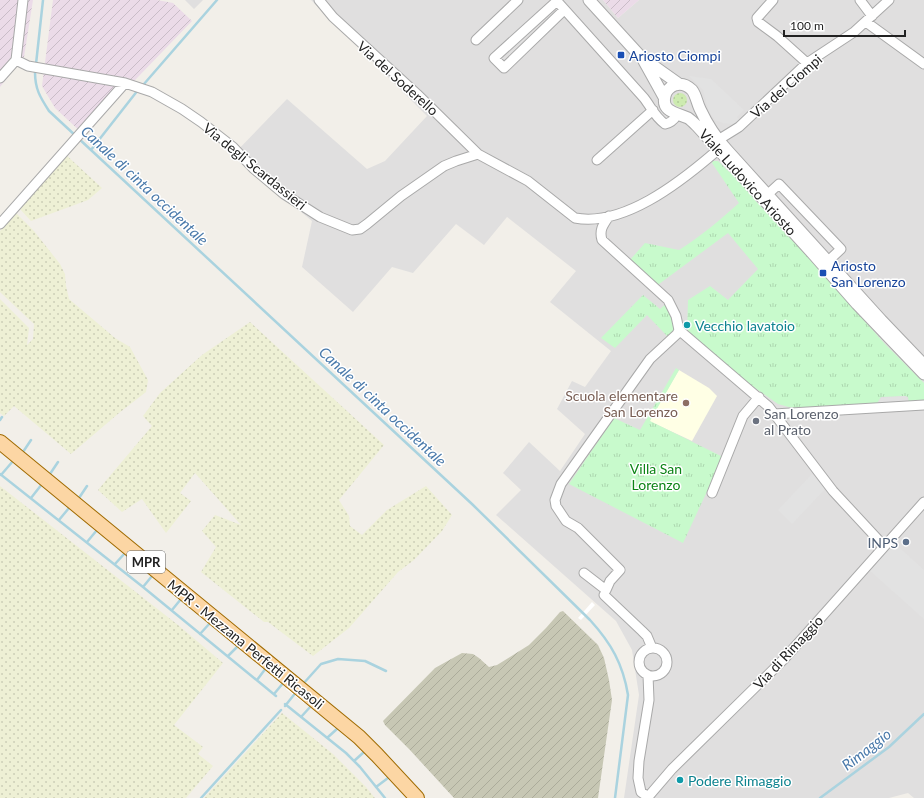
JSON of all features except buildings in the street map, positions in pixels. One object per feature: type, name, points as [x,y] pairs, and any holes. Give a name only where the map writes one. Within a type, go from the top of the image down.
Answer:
[{"type":"main road","name":"MPR - Mezzana Perfetti Ricasoli","points":[[0,442],[359,737],[416,796]]},
{"type":"street","points":[[0,78],[16,60],[23,0]]},
{"type":"street","name":"Via del Soderello","points":[[319,0],[333,17],[417,94],[478,154]]},
{"type":"street","points":[[476,40],[518,0]]},
{"type":"street","name":"Viale Ludovico Ariosto","points":[[589,0],[641,57],[679,84],[689,87],[693,91],[695,99],[717,148],[767,195],[924,365]]},
{"type":"street","points":[[773,0],[757,18],[758,22],[777,36],[808,63]]},
{"type":"street","points":[[860,0],[869,19],[924,64]]},
{"type":"street","name":"Via dei Ciompi","points":[[609,216],[653,199],[691,173],[808,63],[869,19],[889,0]]},
{"type":"street","points":[[564,10],[504,68],[494,58],[556,1],[644,98],[658,119],[664,124],[669,123],[678,115],[689,112],[692,109],[695,99]]},
{"type":"street","name":"Viale Ludovico Ariosto","points":[[641,57],[664,97],[666,108],[672,113],[689,119],[697,126],[857,304],[924,374]]},
{"type":"street","name":"Via degli Scardassieri","points":[[16,60],[28,66],[125,83],[152,92],[182,109],[233,147],[253,168],[284,194],[320,217],[352,230],[360,229],[401,196],[444,166],[478,154]]},
{"type":"street","points":[[0,224],[125,83]]},
{"type":"street","points":[[664,97],[670,87],[679,84]]},
{"type":"street","points":[[597,160],[652,110]]},
{"type":"street","points":[[478,154],[528,180],[575,218],[585,219],[609,216]]},
{"type":"street","name":"Viale Ludovico Ariosto","points":[[767,195],[779,184],[841,249],[826,263],[814,255]]},
{"type":"street","points":[[609,216],[601,227],[600,234],[602,240],[668,300],[676,316],[679,330],[759,397],[774,414],[833,491],[884,546]]},
{"type":"street","points":[[584,573],[606,590],[610,580],[620,570],[578,528],[566,521],[556,506],[556,495],[561,484],[650,359],[677,334],[679,330]]},
{"type":"street","points":[[712,493],[743,416],[759,397]]},
{"type":"street","points":[[774,414],[924,405]]},
{"type":"street","name":"Via di Rimaggio","points":[[648,797],[672,770],[784,659],[924,502]]},
{"type":"street","points":[[604,595],[642,631],[649,639],[652,648]]},
{"type":"street","points":[[652,648],[656,648],[664,653],[667,661],[664,670],[657,675],[648,675],[641,669],[640,660],[644,652],[652,648]]},
{"type":"street","points":[[648,675],[648,700],[638,778],[642,792],[648,797]]},
{"type":"shaded area","points":[[0,0],[33,0],[24,57],[0,87]]},
{"type":"shaded area","points":[[53,0],[157,0],[173,3],[192,21],[83,134],[55,108],[42,86]]},
{"type":"shaded area","points":[[185,0],[203,0],[194,9]]},
{"type":"shaded area","points":[[311,0],[603,0],[618,18],[639,0],[924,0],[924,798],[914,798],[908,793],[889,798],[624,798],[639,695],[632,650],[616,621],[496,515],[521,490],[503,473],[529,442],[560,471],[585,434],[557,409],[572,381],[585,387],[611,351],[550,302],[576,271],[507,217],[484,245],[456,224],[413,273],[392,267],[353,312],[302,267],[312,221],[233,155],[287,99],[367,169],[385,161],[427,116]]},
{"type":"shaded area","points":[[603,0],[639,0],[618,18]]},
{"type":"shaded area","points":[[689,76],[711,79],[744,110],[737,117],[741,122],[732,127],[731,124],[715,120],[709,112],[703,90]]},
{"type":"shaded area","points":[[65,154],[102,188],[88,200],[31,221],[19,208]]},
{"type":"shaded area","points":[[16,213],[34,231],[60,264],[65,274],[69,299],[115,338],[130,347],[148,380],[146,392],[71,454],[14,406],[4,416],[0,413],[0,299],[29,328],[27,345],[33,339],[34,324],[0,292],[0,231]]},
{"type":"shaded area","points":[[250,322],[384,445],[339,500],[349,516],[350,526],[362,535],[387,510],[426,486],[452,515],[442,531],[414,560],[398,572],[349,628],[313,656],[268,622],[264,622],[201,572],[216,547],[202,531],[215,515],[241,525],[195,473],[180,493],[191,501],[166,533],[142,499],[122,512],[98,490],[152,426],[143,416],[160,393],[202,355]]},
{"type":"shaded area","name":"Scuola elementare San Lorenzo","points":[[679,370],[709,388],[717,396],[692,441],[649,421]]},
{"type":"shaded area","points":[[907,397],[908,401],[878,403],[881,398]]},
{"type":"shaded area","points":[[812,474],[826,488],[792,524],[778,510]]},
{"type":"shaded area","points":[[0,486],[178,625],[223,663],[174,725],[203,747],[198,754],[213,766],[186,798],[0,798]]},
{"type":"shaded area","points":[[893,542],[924,570],[924,619],[868,569]]},
{"type":"shaded area","points":[[563,611],[598,645],[604,658],[609,680],[612,700],[598,798],[454,798],[385,725],[383,721],[435,668],[462,653],[473,654],[489,667],[497,665],[529,645],[560,612]]},
{"type":"shaded area","points":[[282,713],[333,754],[375,798],[204,798]]},
{"type":"green space","points":[[680,93],[685,95],[687,100],[685,105],[680,107],[675,105],[673,100],[675,95]]},
{"type":"green space","points":[[713,161],[718,161],[740,181],[754,199],[885,344],[924,383],[924,402],[909,403],[908,397],[905,396],[881,397],[876,405],[834,405],[796,409],[778,404],[748,383],[687,333],[688,300],[710,286],[728,300],[758,269],[728,233],[655,287],[629,261],[645,243],[679,250],[710,228],[739,203],[712,163]]},
{"type":"green space","points":[[643,295],[660,309],[667,303],[676,329],[667,336],[647,315],[615,348],[601,338]]},
{"type":"green space","name":"Villa San Lorenzo","points":[[676,368],[679,370],[650,421],[723,457],[683,543],[569,484],[614,418],[640,430]]},
{"type":"pier","points":[[592,602],[595,605],[581,620],[578,618]]},
{"type":"pier","points":[[296,676],[315,690],[304,703],[286,689]]},
{"type":"waterway","name":"Canale di cinta occidentale","points":[[36,64],[43,0]]},
{"type":"waterway","points":[[144,84],[217,0]]},
{"type":"waterway","name":"Canale di cinta occidentale","points":[[35,72],[39,93],[49,111],[472,504],[590,620],[604,637],[615,654],[623,673],[628,695],[615,798]]},
{"type":"waterway","points":[[91,150],[138,90]]},
{"type":"waterway","points":[[23,452],[31,440]]},
{"type":"waterway","points":[[1,475],[13,461]]},
{"type":"waterway","points":[[50,474],[58,462]]},
{"type":"waterway","points":[[0,474],[143,587],[276,696]]},
{"type":"waterway","points":[[31,498],[42,484]]},
{"type":"waterway","points":[[79,498],[87,486]]},
{"type":"waterway","points":[[59,520],[69,508]]},
{"type":"waterway","points":[[87,542],[97,530]]},
{"type":"waterway","points":[[115,564],[125,553]]},
{"type":"waterway","points":[[143,587],[152,576]]},
{"type":"waterway","points":[[172,610],[181,599]]},
{"type":"waterway","points":[[200,634],[210,623]]},
{"type":"waterway","points":[[228,656],[239,645]]},
{"type":"waterway","points":[[303,684],[321,664],[338,659],[365,661],[386,671]]},
{"type":"waterway","points":[[257,680],[266,668]]},
{"type":"waterway","points":[[274,694],[284,682]]},
{"type":"waterway","points":[[285,706],[297,691]]},
{"type":"waterway","points":[[285,704],[346,753],[360,767],[385,798]]},
{"type":"waterway","points":[[301,717],[311,706]]},
{"type":"waterway","points":[[201,798],[281,710]]},
{"type":"waterway","name":"Rimaggio","points":[[820,798],[889,747],[924,714]]},
{"type":"waterway","points":[[327,738],[338,728]]},
{"type":"waterway","points":[[354,761],[364,752]]},
{"type":"waterway","points":[[376,787],[388,778]]},
{"type":"place","name":"Ariosto Ciompi","points":[[621,55]]},
{"type":"place","name":"Ariosto San Lorenzo","points":[[823,273]]},
{"type":"place","name":"Vecchio lavatoio","points":[[687,325]]},
{"type":"place","name":"Scuola elementare San Lorenzo","points":[[686,403]]},
{"type":"place","name":"San Lorenzo al Prato","points":[[756,421]]},
{"type":"place","name":"INPS","points":[[906,542]]},
{"type":"place","name":"Podere Rimaggio","points":[[680,780]]}]
